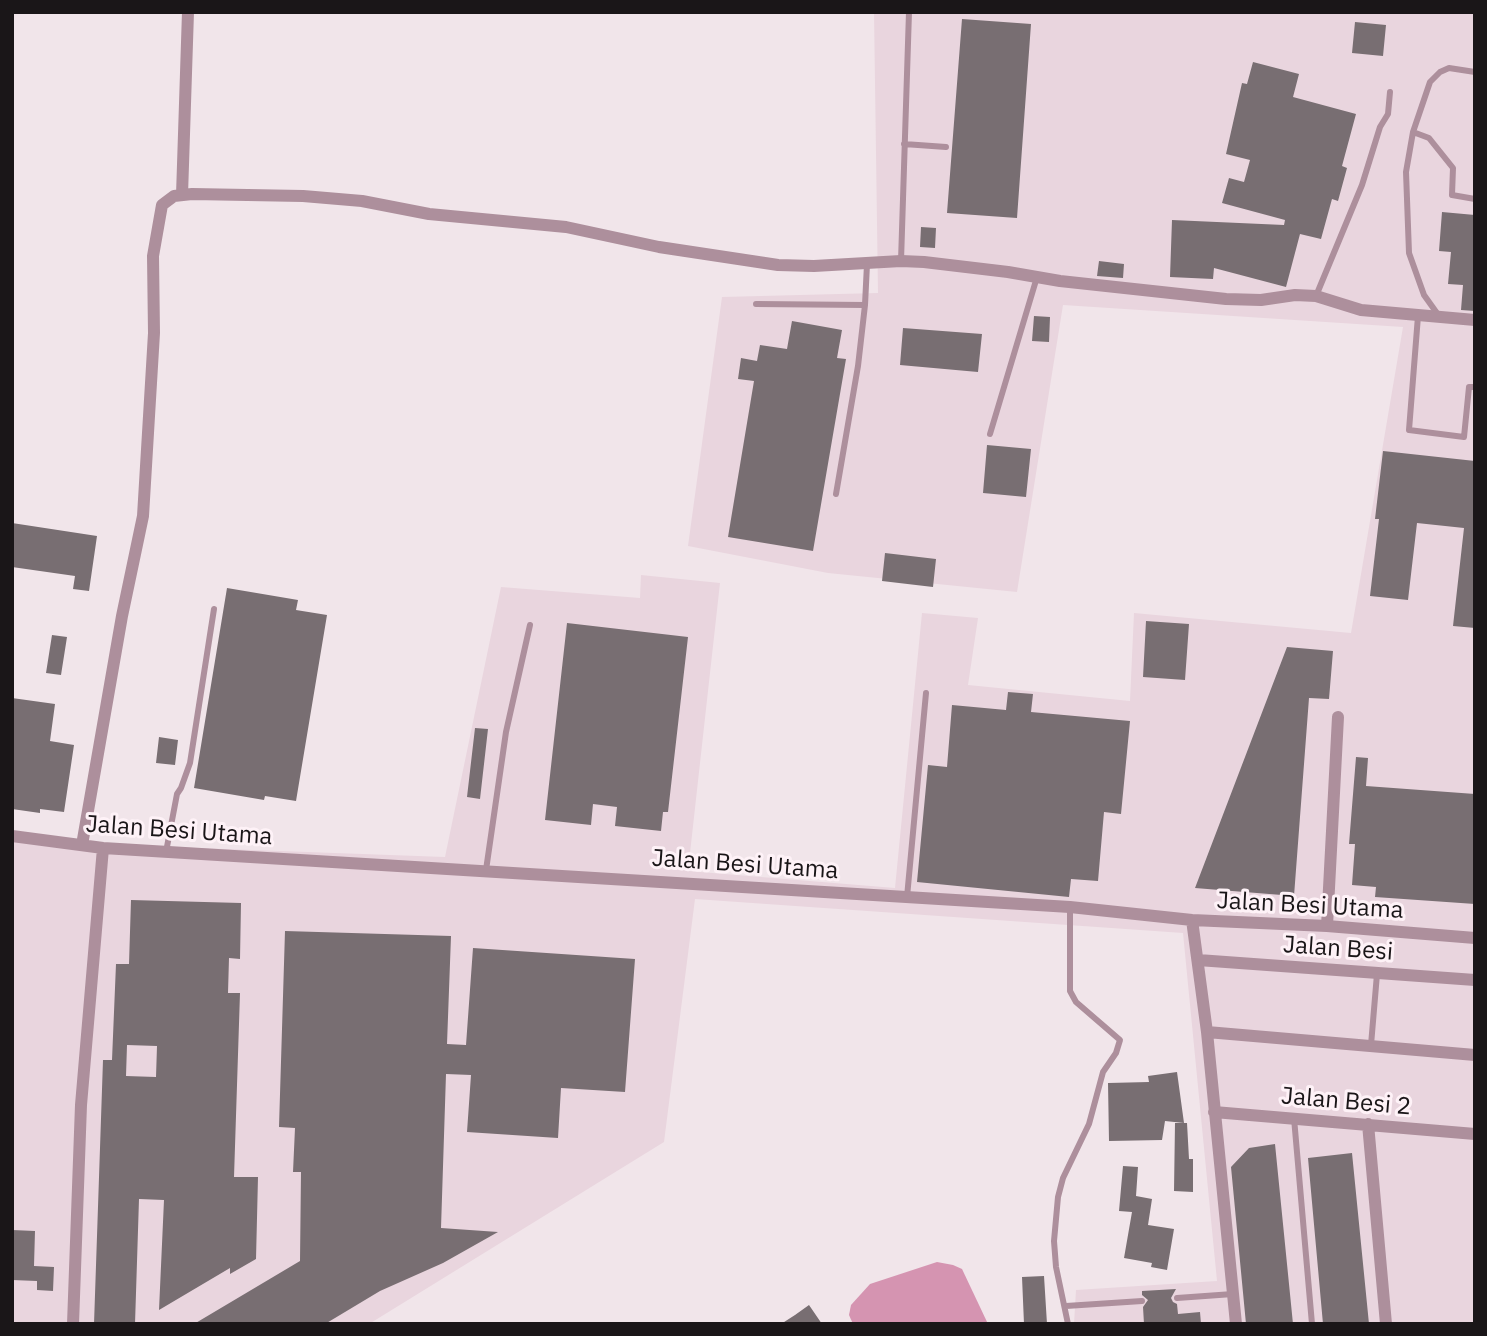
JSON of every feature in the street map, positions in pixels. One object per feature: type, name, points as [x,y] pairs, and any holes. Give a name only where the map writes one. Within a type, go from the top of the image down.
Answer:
[{"type":"street","points":[[182,195],[188,12]]},
{"type":"street","points":[[82,845],[122,616],[143,516],[154,333],[155,244],[162,205],[174,196],[303,196],[362,201],[429,214],[566,226],[659,247],[778,265],[814,266],[901,261],[1226,299],[1261,300],[1295,295],[1316,296],[1361,310],[1475,320]]},
{"type":"street","points":[[1327,926],[1338,717]]},
{"type":"street","name":"Jalan Besi Utama","points":[[12,836],[103,848],[1070,907],[1192,920],[1327,926],[1475,938]]},
{"type":"street","points":[[73,1324],[81,1105],[103,848]]},
{"type":"street","points":[[1192,920],[1207,1032],[1236,1324]]},
{"type":"street","name":"Jalan Besi","points":[[1198,960],[1475,979]]},
{"type":"street","points":[[1207,1032],[1475,1055]]},
{"type":"street","name":"Jalan Besi 2","points":[[1214,1112],[1475,1134]]},
{"type":"street","points":[[1368,1124],[1386,1324]]},
{"type":"lane","points":[[901,261],[909,12]]},
{"type":"lane","points":[[1440,317],[1423,295],[1409,253],[1406,172],[1413,132],[1434,76],[1449,68],[1475,72]]},
{"type":"lane","points":[[1316,296],[1362,185],[1380,127],[1388,114],[1390,92]]},
{"type":"lane","points":[[1413,132],[1429,138],[1453,168],[1452,195],[1475,199]]},
{"type":"lane","points":[[904,144],[946,147]]},
{"type":"lane","points":[[836,494],[865,305],[867,263]]},
{"type":"lane","points":[[990,435],[1037,277]]},
{"type":"lane","points":[[756,304],[865,305]]},
{"type":"lane","points":[[1418,316],[1409,430],[1464,437],[1469,387],[1475,387]]},
{"type":"lane","points":[[166,852],[177,794],[190,763],[214,609]]},
{"type":"lane","points":[[486,870],[506,732],[530,625]]},
{"type":"lane","points":[[907,897],[926,693]]},
{"type":"lane","points":[[1068,1324],[1056,1267],[1054,1241],[1060,1188],[1089,1124],[1103,1072],[1116,1054],[1120,1040],[1076,1002],[1070,991],[1070,907]]},
{"type":"lane","points":[[1371,1047],[1377,974]]},
{"type":"lane","points":[[1294,1118],[1312,1324]]},
{"type":"lane","points":[[1177,1298],[1233,1294]]},
{"type":"lane","points":[[1066,1306],[1142,1301]]},
{"type":"shaded area","points":[[874,12],[1475,12],[1475,1324],[1074,1324],[1076,1290],[1217,1281],[1183,933],[695,899],[664,1142],[369,1324],[12,1324],[12,837],[87,844],[445,857],[501,587],[640,598],[641,575],[720,583],[688,871],[895,888],[922,613],[978,618],[968,685],[1130,701],[1134,613],[1351,633],[1403,327],[1063,305],[1017,592],[828,573],[688,546],[722,297],[878,293]]},
{"type":"shaded area","points":[[937,1262],[962,1269],[988,1324],[853,1324],[849,1315],[851,1305],[870,1284]]},
{"type":"building","points":[[962,19],[1031,24],[1017,218],[947,213]]},
{"type":"building","points":[[1355,22],[1386,25],[1383,56],[1352,53]]},
{"type":"building","points":[[1253,62],[1299,74],[1293,97],[1356,114],[1342,166],[1347,168],[1338,201],[1332,199],[1321,239],[1300,234],[1286,287],[1214,268],[1213,279],[1170,277],[1172,220],[1284,225],[1285,220],[1222,203],[1229,178],[1244,182],[1250,160],[1226,154],[1242,83],[1247,84]]},
{"type":"building","points":[[1442,212],[1475,215],[1475,311],[1461,310],[1463,285],[1448,284],[1451,252],[1439,251]]},
{"type":"building","points":[[921,227],[936,228],[935,248],[920,247]]},
{"type":"building","points":[[1099,261],[1124,264],[1123,278],[1097,276]]},
{"type":"building","points":[[1034,316],[1050,317],[1049,342],[1032,341]]},
{"type":"building","points":[[792,321],[842,330],[837,358],[846,359],[813,551],[728,537],[754,381],[738,379],[741,358],[757,361],[760,345],[787,349]]},
{"type":"building","points":[[903,328],[982,334],[978,372],[900,365]]},
{"type":"building","points":[[987,445],[1031,449],[1026,497],[983,493]]},
{"type":"building","points":[[1383,451],[1475,461],[1475,628],[1453,626],[1464,528],[1417,523],[1408,600],[1370,596]]},
{"type":"building","points":[[12,523],[97,536],[89,591],[73,589],[75,576],[12,567]]},
{"type":"building","points":[[885,553],[936,559],[933,587],[882,581]]},
{"type":"building","points":[[227,588],[298,600],[296,610],[327,615],[296,801],[265,796],[264,800],[194,788]]},
{"type":"building","points":[[1146,621],[1189,624],[1185,680],[1143,677]]},
{"type":"building","points":[[567,623],[688,637],[668,812],[663,812],[661,831],[615,826],[617,807],[593,804],[591,825],[545,820]]},
{"type":"building","points":[[52,635],[67,637],[61,675],[46,673]]},
{"type":"building","points":[[1287,647],[1333,651],[1329,699],[1309,698],[1294,896],[1195,888]]},
{"type":"building","points":[[1008,692],[1033,694],[1031,712],[1130,721],[1121,814],[1104,812],[1098,881],[1071,879],[1069,897],[917,882],[928,765],[947,767],[952,705],[1006,710]]},
{"type":"building","points":[[12,698],[55,704],[50,741],[74,745],[64,812],[40,809],[40,813],[12,809]]},
{"type":"building","points":[[475,728],[488,729],[480,799],[467,797]]},
{"type":"building","points":[[159,737],[178,740],[175,765],[156,763]]},
{"type":"building","points":[[1356,757],[1368,758],[1366,786],[1475,794],[1475,904],[1375,897],[1376,887],[1352,885],[1355,844],[1349,844]]},
{"type":"building","points":[[131,900],[241,903],[240,959],[229,958],[228,993],[240,993],[234,1177],[258,1177],[256,1259],[230,1274],[230,1268],[159,1310],[164,1200],[139,1199],[135,1324],[94,1324],[103,1060],[112,1060],[116,964],[129,964]],"holes":[[[127,1045],[157,1046],[156,1077],[126,1076]]]},
{"type":"building","points":[[285,931],[451,936],[447,1044],[466,1045],[473,948],[635,959],[625,1092],[561,1088],[558,1138],[467,1132],[471,1075],[446,1074],[441,1228],[498,1232],[443,1263],[380,1291],[325,1324],[194,1324],[300,1261],[301,1172],[293,1172],[295,1128],[279,1127]]},
{"type":"building","points":[[1177,1072],[1184,1123],[1165,1121],[1162,1140],[1109,1141],[1108,1083],[1149,1082],[1148,1076]]},
{"type":"building","points":[[1175,1123],[1187,1123],[1189,1159],[1193,1159],[1193,1192],[1174,1191]]},
{"type":"building","points":[[1275,1144],[1293,1324],[1246,1324],[1231,1167],[1249,1148]]},
{"type":"building","points":[[1352,1153],[1369,1324],[1323,1324],[1308,1158]]},
{"type":"building","points":[[1123,1166],[1138,1167],[1136,1196],[1152,1199],[1148,1225],[1174,1229],[1167,1270],[1151,1267],[1152,1263],[1124,1258],[1132,1212],[1119,1211]]},
{"type":"building","points":[[12,1230],[35,1231],[34,1266],[54,1267],[53,1291],[37,1290],[37,1281],[12,1280]]},
{"type":"building","points":[[1044,1276],[1047,1324],[1024,1324],[1022,1277]]},
{"type":"building","points":[[1176,1289],[1171,1298],[1177,1304],[1178,1314],[1200,1312],[1201,1324],[1144,1324],[1143,1307],[1148,1300],[1142,1295],[1142,1291]]},
{"type":"building","points":[[809,1305],[822,1324],[781,1324],[795,1315]]}]
